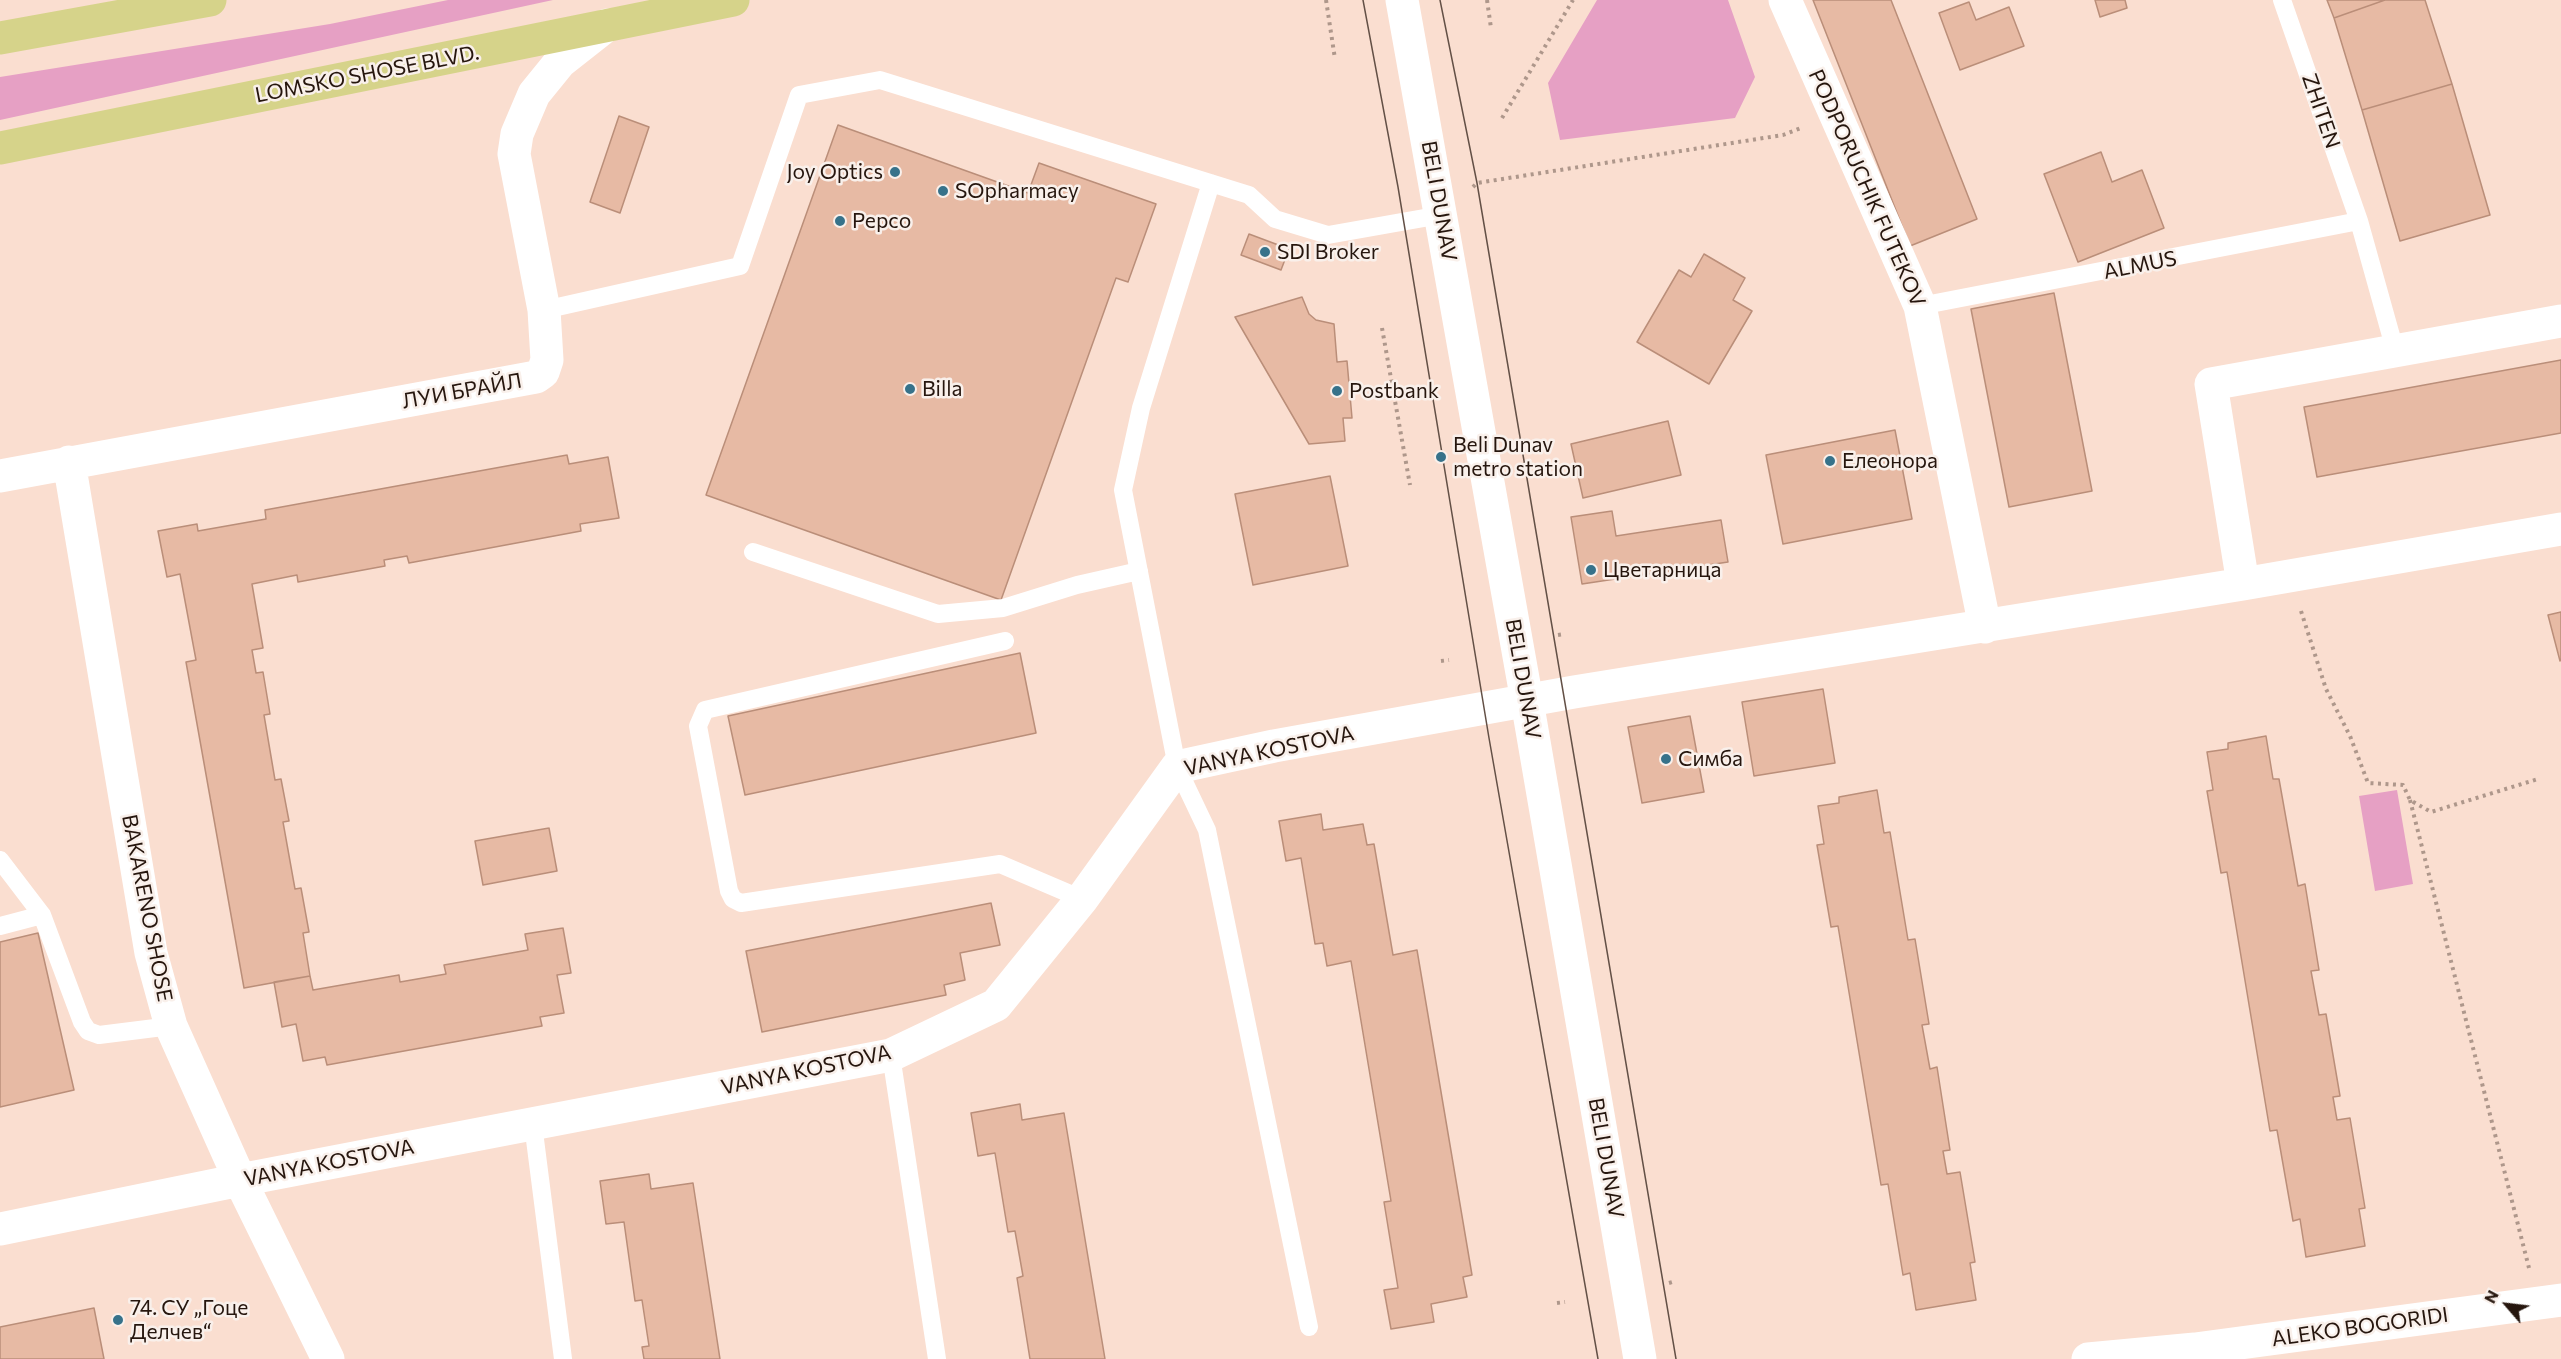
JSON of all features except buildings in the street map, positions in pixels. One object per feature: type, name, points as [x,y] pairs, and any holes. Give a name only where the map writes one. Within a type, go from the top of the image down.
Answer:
[{"type":"main road","points":[[0,38],[210,0]]},
{"type":"main road","name":"LOMSKO SHOSE BLVD.","points":[[0,148],[733,0]]},
{"type":"street","name":"BELI DUNAV","points":[[1402,0],[1442,215],[1640,1359]]},
{"type":"street","name":"PODPORUCHIK FUTEKOV","points":[[1785,0],[1920,306],[1985,627]]},
{"type":"street","name":"ЛУИ БРАЙЛ","points":[[0,476],[536,377],[543,372],[547,360],[544,310],[514,154],[517,134],[534,94],[560,62],[607,26]]},
{"type":"street","points":[[2243,584],[2211,384],[2561,321]]},
{"type":"street","name":"BAKARENO SHOSE","points":[[69,462],[151,953],[171,1026],[240,1180],[328,1359]]},
{"type":"street","name":"VANYA KOSTOVA","points":[[0,1229],[240,1180],[891,1055],[996,1005],[1082,899],[1177,767],[1274,746],[1527,701],[1985,627],[2561,529]]},
{"type":"street","name":"ALEKO BOGORIDI","points":[[2088,1359],[2195,1349],[2550,1302]]},
{"type":"lane","name":"ZHITEN","points":[[2283,0],[2359,221],[2395,350]]},
{"type":"lane","points":[[544,310],[740,266],[799,95],[880,80],[1249,195],[1275,219],[1328,235],[1442,215]]},
{"type":"lane","points":[[1211,183],[1141,408],[1123,490],[1177,767],[1207,830],[1309,1327]]},
{"type":"lane","name":"ALMUS","points":[[1920,306],[2359,221]]},
{"type":"lane","points":[[753,552],[938,614],[1003,608],[1077,585],[1139,571]]},
{"type":"lane","points":[[1005,641],[705,710],[698,726],[729,891],[733,899],[741,903],[1000,864],[1082,899]]},
{"type":"lane","points":[[0,860],[42,915],[82,1022],[88,1031],[99,1035],[171,1026]]},
{"type":"lane","points":[[0,926],[42,915]]},
{"type":"lane","points":[[891,1055],[938,1359]]},
{"type":"lane","points":[[533,1124],[563,1359]]},
{"type":"path","points":[[1326,0],[1335,58]]},
{"type":"path","points":[[1487,0],[1491,28]]},
{"type":"path","points":[[1502,118],[1573,0]]},
{"type":"path","points":[[1442,215],[1477,183],[1489,184],[1783,135],[1834,115]]},
{"type":"path","points":[[1382,328],[1410,485]]},
{"type":"path","points":[[2290,576],[2326,689],[2350,736],[2368,783],[2403,785],[2410,801],[2550,1302]]},
{"type":"path","points":[[1558,635],[1564,634]]},
{"type":"path","points":[[1441,661],[1449,660]]},
{"type":"path","points":[[2410,801],[2431,812],[2538,779]]},
{"type":"path","points":[[1670,1282],[1676,1281]]},
{"type":"path","points":[[1557,1303],[1565,1302]]},
{"type":"shaded area","points":[[448,0],[553,0],[0,120],[0,77],[330,24]]},
{"type":"shaded area","points":[[1597,0],[1728,0],[1755,77],[1735,118],[1560,140],[1548,83]]},
{"type":"shaded area","points":[[2397,790],[2413,884],[2375,891],[2359,796]]},
{"type":"tram line","points":[[1363,0],[1398,187],[1489,738],[1598,1359]]},
{"type":"tram line","points":[[1440,0],[1477,183],[1676,1359]]},
{"type":"place","name":"Joy Optics","points":[[895,172]]},
{"type":"place","name":"SOpharmacy","points":[[943,191]]},
{"type":"place","name":"Pepco","points":[[840,221]]},
{"type":"place","name":"SDI Broker","points":[[1265,252]]},
{"type":"place","name":"Billa","points":[[910,389]]},
{"type":"place","name":"Postbank","points":[[1337,391]]},
{"type":"place","name":"Beli Dunav metro station","points":[[1441,457]]},
{"type":"place","name":"Елеонора","points":[[1830,461]]},
{"type":"place","name":"Цветарница","points":[[1591,570]]},
{"type":"place","name":"Симба","points":[[1666,759]]},
{"type":"place","name":"74. СУ „Гоце Делчев“","points":[[118,1320]]}]
